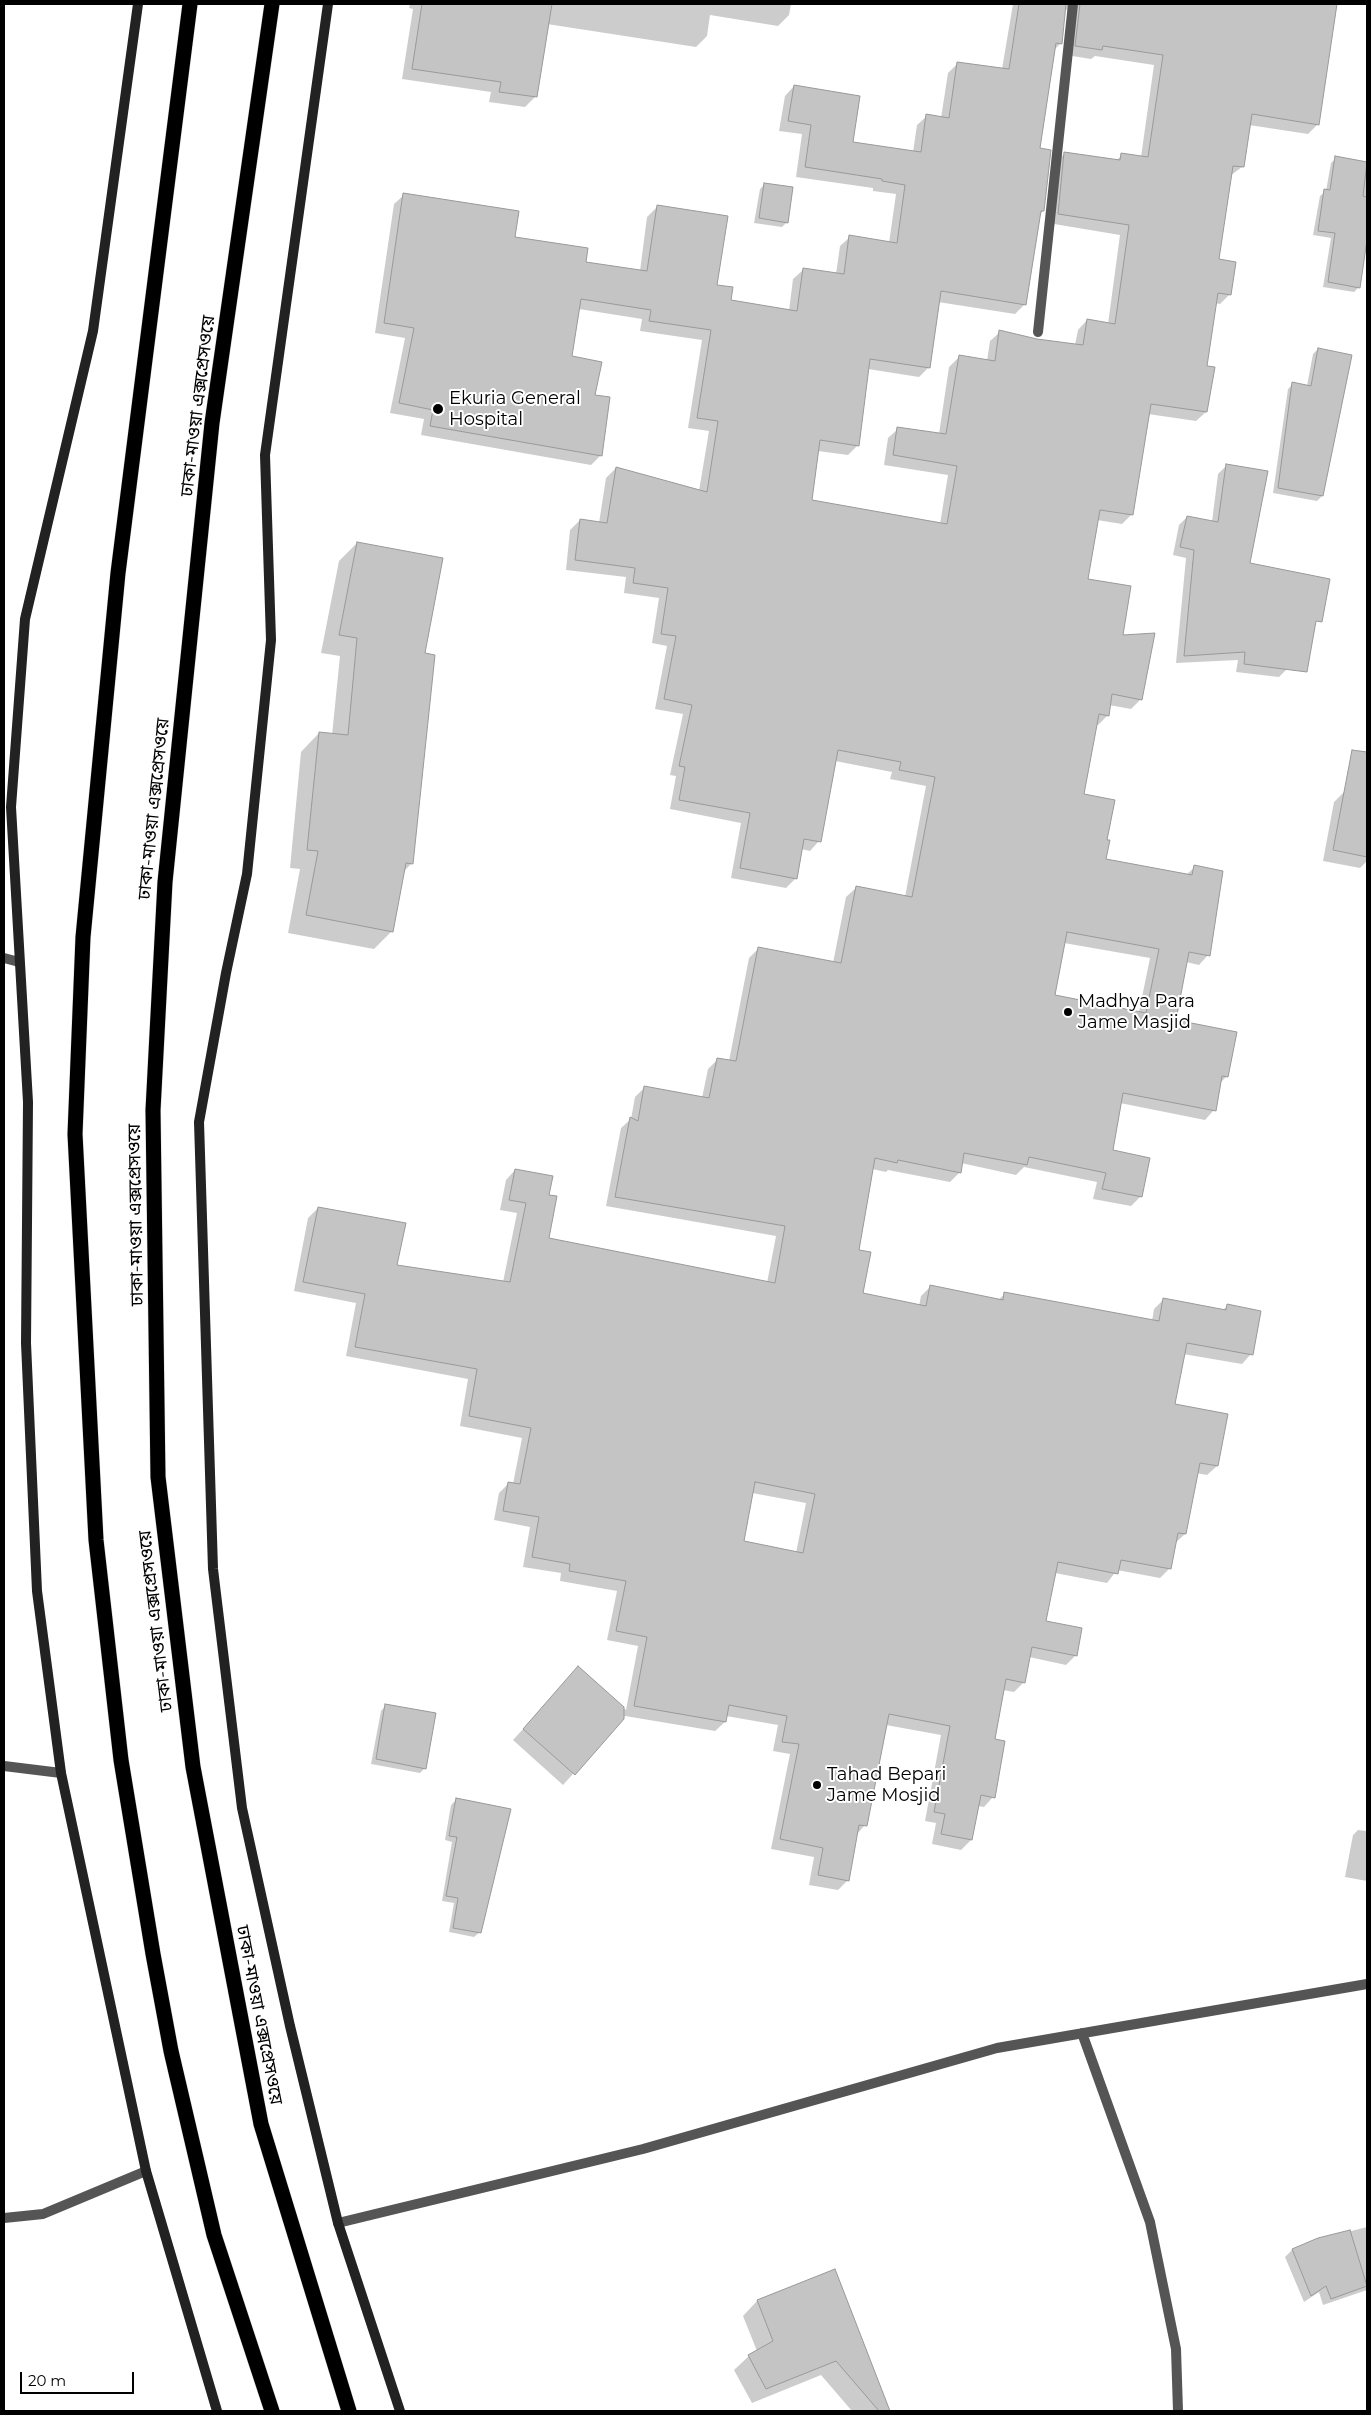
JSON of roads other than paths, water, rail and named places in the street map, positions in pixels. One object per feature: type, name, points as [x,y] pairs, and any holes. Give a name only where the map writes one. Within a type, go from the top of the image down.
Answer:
[{"type":"highway","points":[[190,4],[118,573],[83,936],[75,1134],[96,1540],[122,1770],[171,2051],[214,2235],[272,2411]]},
{"type":"highway","name":"ঢাকা-মাওয়া এক্সপ্রেসওয়ে","points":[[272,4],[212,423],[165,882],[153,1110],[158,1477],[192,1767],[261,2124],[348,2411]]},
{"type":"main road","points":[[138,4],[93,331],[25,619],[11,807],[28,1102],[26,1343],[37,1591],[61,1773],[146,2171],[218,2411]]},
{"type":"main road","points":[[328,4],[265,456],[271,640],[248,874],[226,973],[199,1122],[213,1568],[242,1808],[290,2026],[338,2223],[400,2411]]},
{"type":"street","points":[[1038,332],[1073,4]]},
{"type":"street","points":[[4,958],[19,962]]},
{"type":"street","points":[[4,1766],[61,1773]]},
{"type":"street","points":[[338,2223],[643,2149],[997,2048],[1367,1984]]},
{"type":"street","points":[[1082,2033],[1150,2222],[1176,2349],[1178,2411]]},
{"type":"street","points":[[4,2218],[43,2214],[146,2171]]},
{"type":"place","name":"Ekuria General Hospital","points":[[438,409]]},
{"type":"place","name":"Madhya Para Jame Masjid","points":[[1068,1012]]},
{"type":"place","name":"Tahad Bepari Jame Mosjid","points":[[817,1785]]}]
